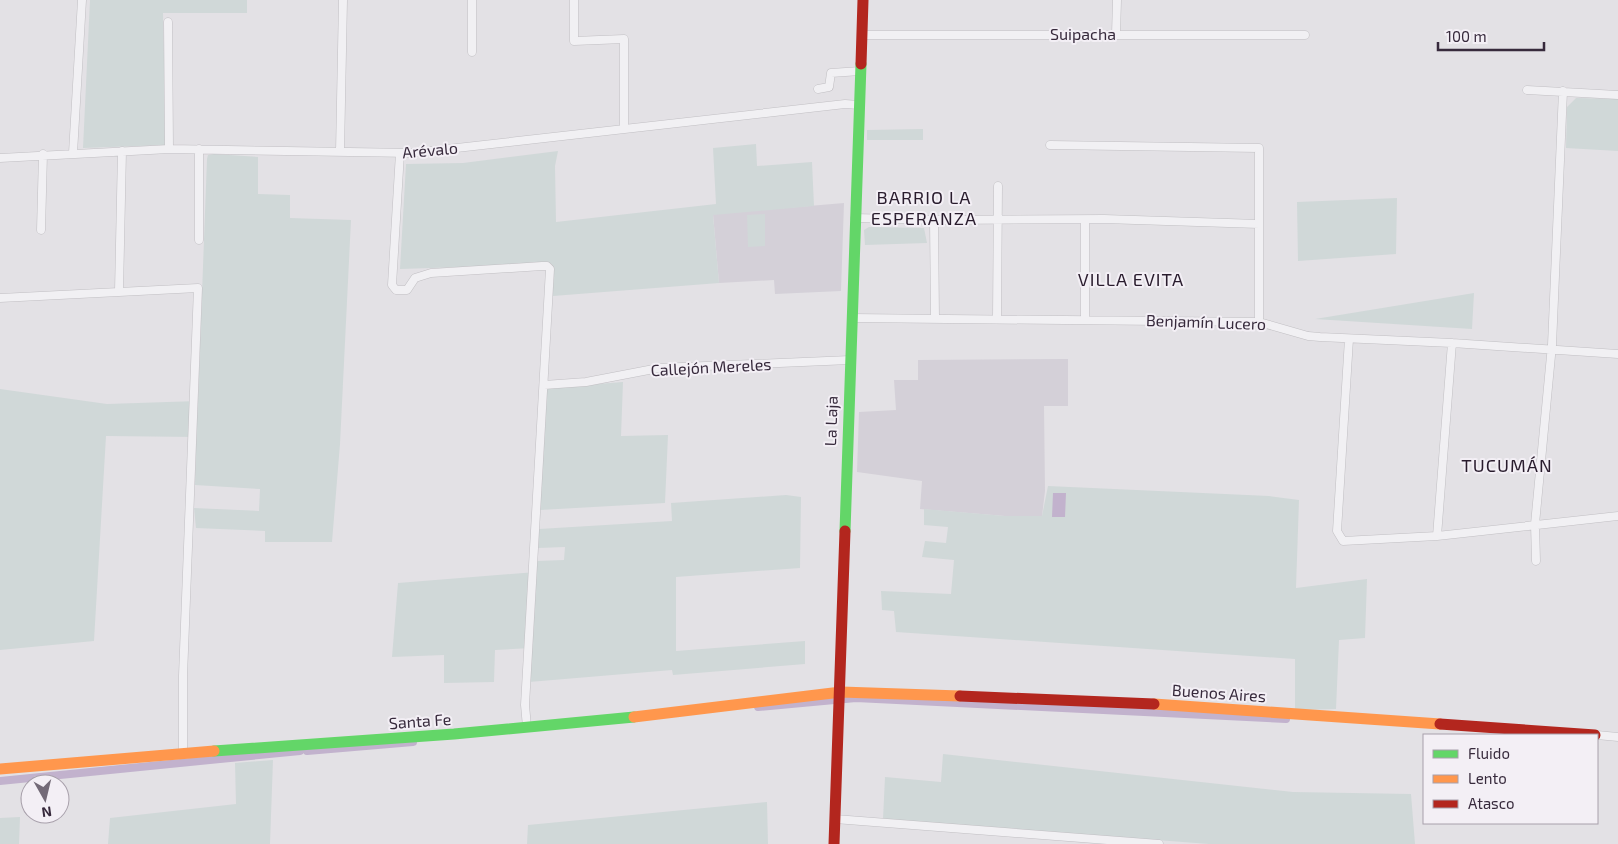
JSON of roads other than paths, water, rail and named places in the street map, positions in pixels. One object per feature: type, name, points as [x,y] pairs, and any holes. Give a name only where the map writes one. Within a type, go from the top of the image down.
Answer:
[{"type":"street","points":[[73,153],[82,0]]},
{"type":"street","points":[[340,152],[343,0]]},
{"type":"street","points":[[472,0],[472,52]]},
{"type":"street","points":[[574,0],[574,41],[624,39],[624,129]]},
{"type":"street","name":"La Laja","points":[[834,844],[841,697],[858,105],[863,0]]},
{"type":"street","points":[[1116,34],[1117,0]]},
{"type":"street","points":[[168,22],[169,149]]},
{"type":"street","name":"Suipacha","points":[[862,36],[1305,35]]},
{"type":"street","points":[[818,89],[829,87],[831,74],[860,71]]},
{"type":"street","points":[[1527,90],[1618,95]]},
{"type":"street","points":[[1536,560],[1535,524],[1552,344],[1563,91]]},
{"type":"street","name":"Arévalo","points":[[0,158],[43,154],[169,149],[400,153],[844,104],[858,105]]},
{"type":"street","points":[[1050,145],[1259,148],[1259,322]]},
{"type":"street","points":[[199,149],[199,240]]},
{"type":"street","points":[[119,291],[122,151]]},
{"type":"street","points":[[400,153],[392,285],[396,290],[406,290],[415,278],[421,274],[547,266],[550,269],[525,705],[527,727]]},
{"type":"street","points":[[41,230],[43,154]]},
{"type":"street","points":[[997,319],[998,186]]},
{"type":"street","points":[[855,218],[1258,224]]},
{"type":"street","points":[[934,220],[935,318]]},
{"type":"street","points":[[1085,319],[1086,220]]},
{"type":"street","points":[[0,298],[198,288],[183,676],[183,753]]},
{"type":"street","name":"Benjamín Lucero","points":[[852,318],[1259,322],[1308,336],[1452,343],[1552,344],[1618,354]]},
{"type":"street","points":[[1349,339],[1337,531],[1339,537],[1350,542],[1438,536],[1618,516],[1618,510]]},
{"type":"street","points":[[1438,536],[1452,343]]},
{"type":"street","name":"Callejón Mereles","points":[[544,385],[586,382],[659,368],[850,360]]},
{"type":"street","name":"Santa Fe","points":[[0,769],[183,753],[454,734],[841,697]]},
{"type":"street","name":"Buenos Aires","points":[[841,697],[1092,700],[1582,734]]},
{"type":"street","name":"Buenos Aires","points":[[1598,735],[1618,737]]},
{"type":"street","points":[[835,819],[1159,844]]},
{"type":"waterway","points":[[758,707],[856,698],[1286,719]]},
{"type":"waterway","points":[[307,751],[413,742]]},
{"type":"waterway","points":[[0,781],[300,751]]},
{"type":"district","name":"BARRIO LA ESPERANZA","points":[[924,208]]},
{"type":"district","name":"VILLA EVITA","points":[[1131,280]]},
{"type":"district","name":"TUCUMÁN","points":[[1507,466]]}]
